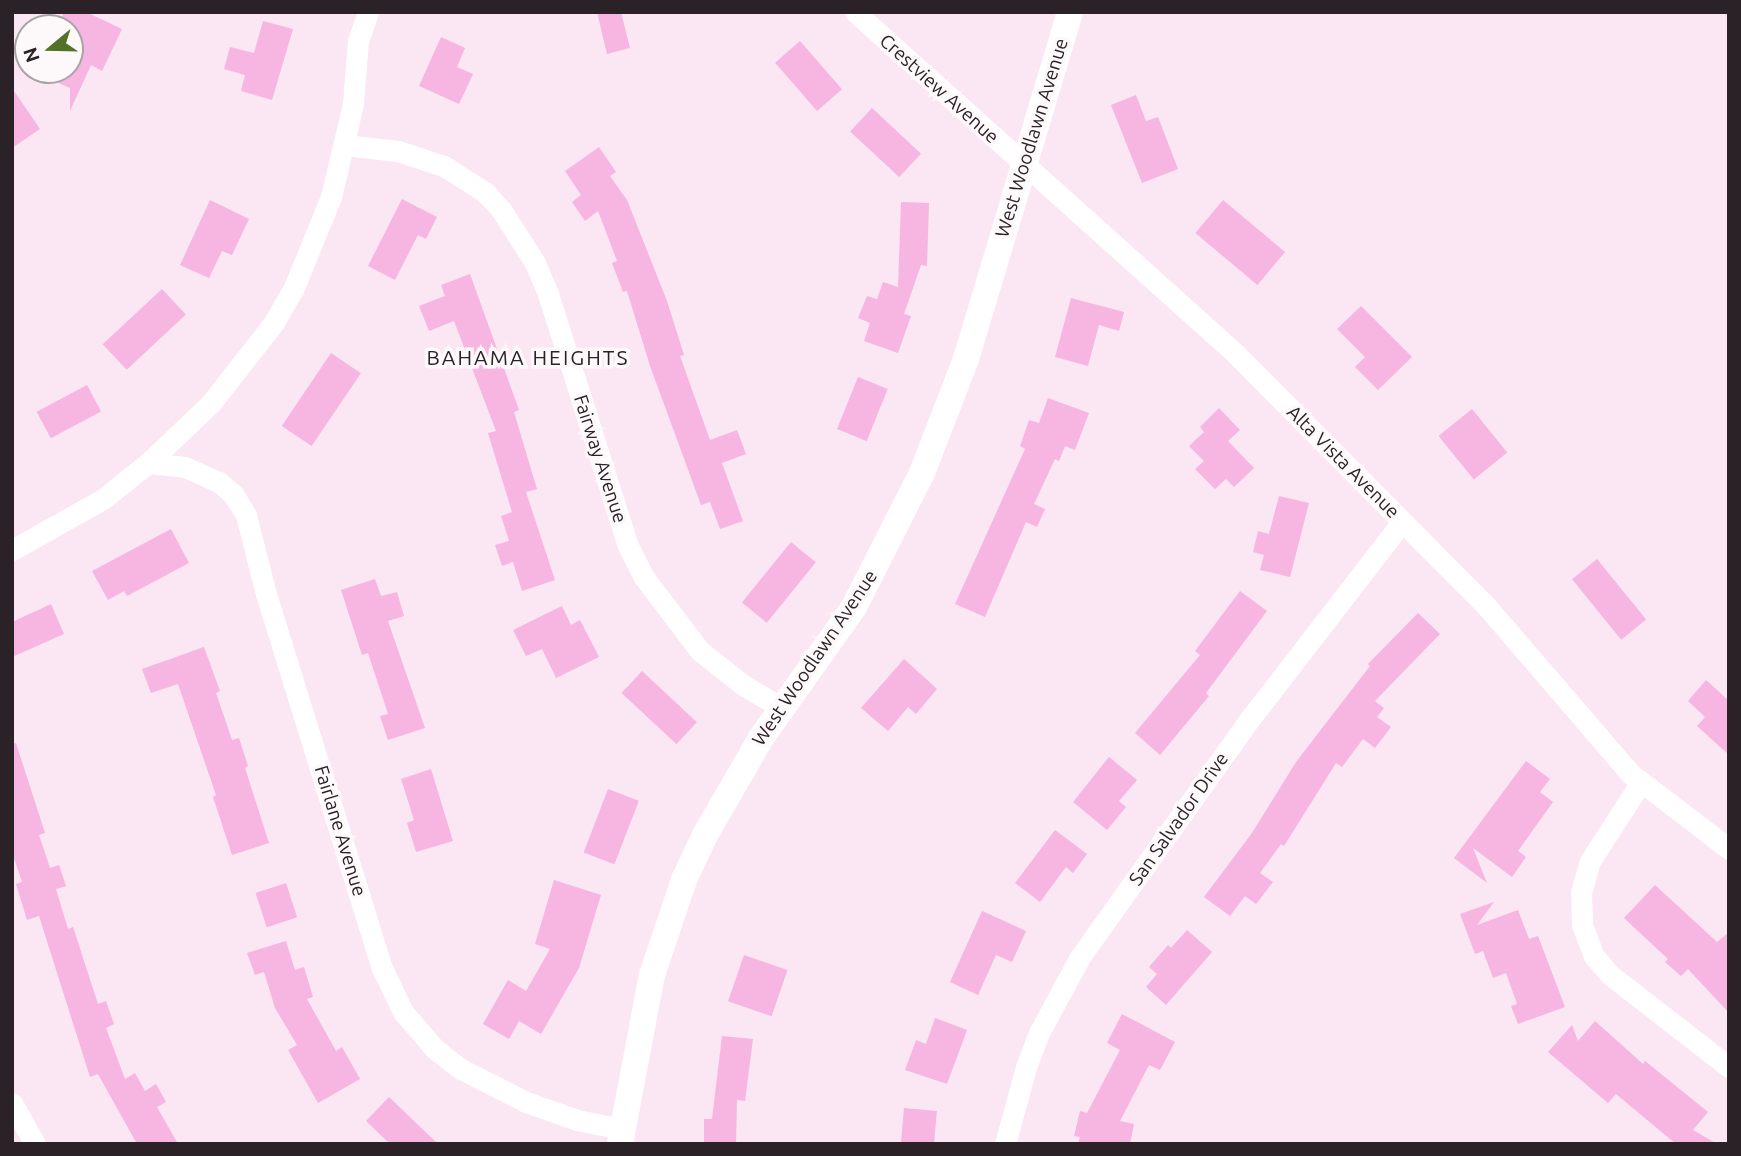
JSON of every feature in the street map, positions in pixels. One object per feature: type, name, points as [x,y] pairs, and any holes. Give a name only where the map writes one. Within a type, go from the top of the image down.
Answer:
[{"type":"street","points":[[12,550],[103,499],[148,463],[211,403],[273,324],[316,239],[345,145],[353,104],[358,41],[368,12]]},
{"type":"street","name":"Crestview Avenue","points":[[855,12],[1022,165]]},
{"type":"street","name":"West Woodlawn Avenue","points":[[621,1136],[640,1023],[667,927],[705,835],[761,738],[854,607],[922,473],[966,359],[1070,12]]},
{"type":"street","name":"Fairway Avenue","points":[[345,145],[398,151],[444,166],[486,193],[502,211],[536,264],[548,294],[628,546],[643,576],[668,613],[700,651],[743,685],[782,708]]},
{"type":"street","name":"Alta Vista Avenue","points":[[1022,165],[1236,354],[1488,608],[1608,750],[1641,782],[1729,849]]},
{"type":"street","name":"Fairlane Avenue","points":[[148,463],[184,467],[210,477],[233,494],[246,515],[266,594],[382,968],[403,1012],[435,1049],[461,1069],[526,1102],[621,1136]]},
{"type":"street","name":"San Salvador Drive","points":[[1006,1144],[1026,1067],[1040,1031],[1080,957],[1272,690],[1402,522]]},
{"type":"street","points":[[1641,782],[1590,860],[1581,892],[1582,925],[1594,956],[1609,974],[1729,1067]]},
{"type":"street","points":[[12,1102],[35,1144]]},
{"type":"building","points":[[86,12],[122,29],[102,71],[91,65],[84,80],[84,14],[63,14]]},
{"type":"building","points":[[597,12],[621,12],[630,48],[607,54]]},
{"type":"building","points":[[263,21],[293,29],[272,100],[241,91],[245,75],[224,69],[230,47],[254,53]]},
{"type":"building","points":[[441,37],[465,48],[457,67],[473,74],[459,104],[419,86]]},
{"type":"building","points":[[800,41],[842,89],[817,111],[775,63]]},
{"type":"building","points":[[61,84],[82,84],[70,111],[70,88]]},
{"type":"building","points":[[12,88],[40,129],[12,148]]},
{"type":"building","points":[[1136,95],[1146,121],[1158,117],[1178,169],[1142,183],[1111,105]]},
{"type":"building","points":[[872,108],[921,154],[899,177],[850,131]]},
{"type":"building","points":[[599,147],[616,172],[610,176],[627,200],[667,301],[684,355],[680,356],[710,440],[737,430],[746,454],[722,463],[743,521],[720,529],[710,502],[701,505],[650,366],[627,291],[623,292],[612,263],[617,261],[598,211],[585,221],[572,202],[581,195],[565,171]]},
{"type":"building","points":[[402,199],[437,217],[426,239],[418,235],[395,280],[368,266]]},
{"type":"building","points":[[210,200],[249,219],[232,255],[222,251],[209,278],[180,265]]},
{"type":"building","points":[[1223,200],[1285,252],[1257,285],[1195,233]]},
{"type":"building","points":[[901,202],[929,203],[927,266],[921,265],[904,314],[911,316],[898,353],[864,341],[870,323],[858,318],[867,296],[877,299],[883,282],[898,287]]},
{"type":"building","points":[[470,274],[519,410],[514,412],[537,489],[526,492],[555,580],[522,591],[513,562],[502,566],[495,545],[509,541],[501,516],[512,512],[488,433],[496,431],[454,321],[429,331],[419,306],[445,296],[441,285]]},
{"type":"building","points":[[162,289],[186,315],[127,370],[103,344]]},
{"type":"building","points":[[1071,298],[1124,312],[1119,331],[1099,325],[1088,366],[1055,357]]},
{"type":"building","points":[[1361,306],[1412,357],[1378,390],[1355,367],[1365,357],[1337,329]]},
{"type":"building","points":[[331,353],[361,373],[312,446],[282,426]]},
{"type":"building","points":[[858,377],[888,389],[867,441],[837,429]]},
{"type":"building","points":[[87,385],[101,411],[51,438],[37,412]]},
{"type":"building","points":[[1048,398],[1089,413],[1075,450],[1065,446],[1059,461],[1055,459],[1034,504],[1045,509],[1037,527],[1026,522],[985,617],[955,604],[1025,449],[1020,446],[1029,420],[1039,423]]},
{"type":"building","points":[[1219,408],[1240,430],[1228,441],[1254,468],[1234,487],[1226,479],[1215,489],[1195,469],[1204,461],[1189,446],[1204,432],[1200,427]]},
{"type":"building","points":[[1472,409],[1507,453],[1474,480],[1439,436]]},
{"type":"building","points":[[1279,496],[1309,503],[1290,577],[1260,570],[1264,555],[1253,552],[1258,531],[1269,534]]},
{"type":"building","points":[[171,529],[189,563],[127,596],[124,591],[108,600],[92,571]]},
{"type":"building","points":[[791,542],[816,562],[767,623],[742,603]]},
{"type":"building","points":[[1597,559],[1646,620],[1621,640],[1572,579]]},
{"type":"building","points":[[375,579],[381,596],[397,592],[404,616],[388,621],[425,728],[388,740],[380,716],[388,714],[368,653],[362,655],[341,590]]},
{"type":"building","points":[[1240,591],[1267,611],[1206,693],[1209,696],[1160,755],[1135,733],[1200,655],[1195,651]]},
{"type":"building","points":[[51,604],[64,634],[12,657],[12,622]]},
{"type":"building","points":[[562,606],[571,625],[580,620],[599,657],[556,678],[542,649],[526,656],[513,630]]},
{"type":"building","points":[[1418,613],[1440,634],[1375,701],[1384,708],[1377,717],[1391,727],[1375,748],[1363,739],[1342,767],[1336,763],[1284,846],[1281,844],[1260,873],[1273,882],[1256,904],[1245,896],[1230,916],[1204,897],[1252,833],[1296,762],[1370,666],[1368,664]]},
{"type":"building","points":[[204,647],[220,691],[216,693],[232,740],[239,738],[248,766],[245,768],[269,843],[232,855],[213,797],[216,795],[178,684],[151,693],[142,669]]},
{"type":"building","points":[[904,659],[937,689],[916,714],[908,707],[888,731],[861,708]]},
{"type":"building","points":[[642,671],[697,722],[676,744],[622,693]]},
{"type":"building","points":[[1706,680],[1729,701],[1729,755],[1697,726],[1705,717],[1688,701]]},
{"type":"building","points":[[16,743],[45,833],[39,835],[50,868],[59,865],[66,886],[56,889],[68,929],[73,927],[98,1004],[106,1001],[114,1024],[106,1028],[125,1079],[135,1073],[145,1091],[156,1084],[166,1102],[157,1107],[178,1144],[137,1144],[98,1074],[90,1077],[39,916],[27,920],[16,884],[22,882],[12,852],[12,744]]},
{"type":"building","points":[[1109,757],[1137,780],[1119,801],[1126,807],[1107,830],[1073,802]]},
{"type":"building","points":[[1526,761],[1550,779],[1540,792],[1553,802],[1518,851],[1526,857],[1512,877],[1473,848],[1487,883],[1454,858]]},
{"type":"building","points":[[431,769],[453,841],[416,852],[407,823],[414,820],[401,779]]},
{"type":"building","points":[[608,789],[639,801],[614,864],[584,852]]},
{"type":"building","points":[[1055,830],[1087,854],[1073,873],[1066,867],[1040,902],[1015,883]]},
{"type":"building","points":[[554,880],[601,895],[579,968],[541,1034],[519,1021],[509,1039],[483,1024],[508,980],[526,991],[550,949],[535,944]]},
{"type":"building","points":[[286,883],[297,917],[267,927],[256,893]]},
{"type":"building","points":[[1655,885],[1717,942],[1729,932],[1729,1013],[1688,969],[1681,976],[1665,962],[1668,959],[1624,918]]},
{"type":"building","points":[[1494,902],[1477,925],[1518,910],[1529,939],[1538,936],[1565,1007],[1518,1024],[1511,1006],[1517,1004],[1506,973],[1493,978],[1483,951],[1475,954],[1460,914]]},
{"type":"building","points":[[982,911],[1026,931],[1012,962],[996,955],[978,995],[950,982]]},
{"type":"building","points":[[1187,930],[1212,952],[1166,1005],[1146,987],[1157,974],[1149,967],[1168,945],[1171,948]]},
{"type":"building","points":[[286,941],[295,970],[304,967],[313,997],[307,999],[336,1051],[342,1047],[360,1079],[318,1103],[288,1050],[297,1045],[275,1008],[264,972],[255,975],[247,953]]},
{"type":"building","points":[[744,955],[787,970],[772,1016],[728,1001]]},
{"type":"building","points":[[1122,1014],[1175,1042],[1160,1070],[1149,1065],[1120,1121],[1134,1124],[1130,1144],[1078,1144],[1080,1137],[1074,1136],[1080,1111],[1087,1113],[1120,1050],[1107,1043]]},
{"type":"building","points":[[935,1018],[967,1030],[947,1084],[905,1070],[916,1040],[926,1044]]},
{"type":"building","points":[[1595,1021],[1643,1064],[1645,1061],[1708,1112],[1693,1130],[1717,1144],[1676,1144],[1616,1094],[1608,1103],[1548,1052],[1572,1025],[1578,1041]]},
{"type":"building","points":[[722,1036],[753,1039],[745,1101],[737,1100],[736,1144],[704,1144],[704,1119],[712,1119]]},
{"type":"building","points":[[389,1097],[438,1144],[390,1144],[366,1121]]},
{"type":"building","points":[[904,1108],[937,1111],[934,1144],[901,1144]]},
{"type":"district","name":"BAHAMA HEIGHTS","points":[[528,357]]}]
